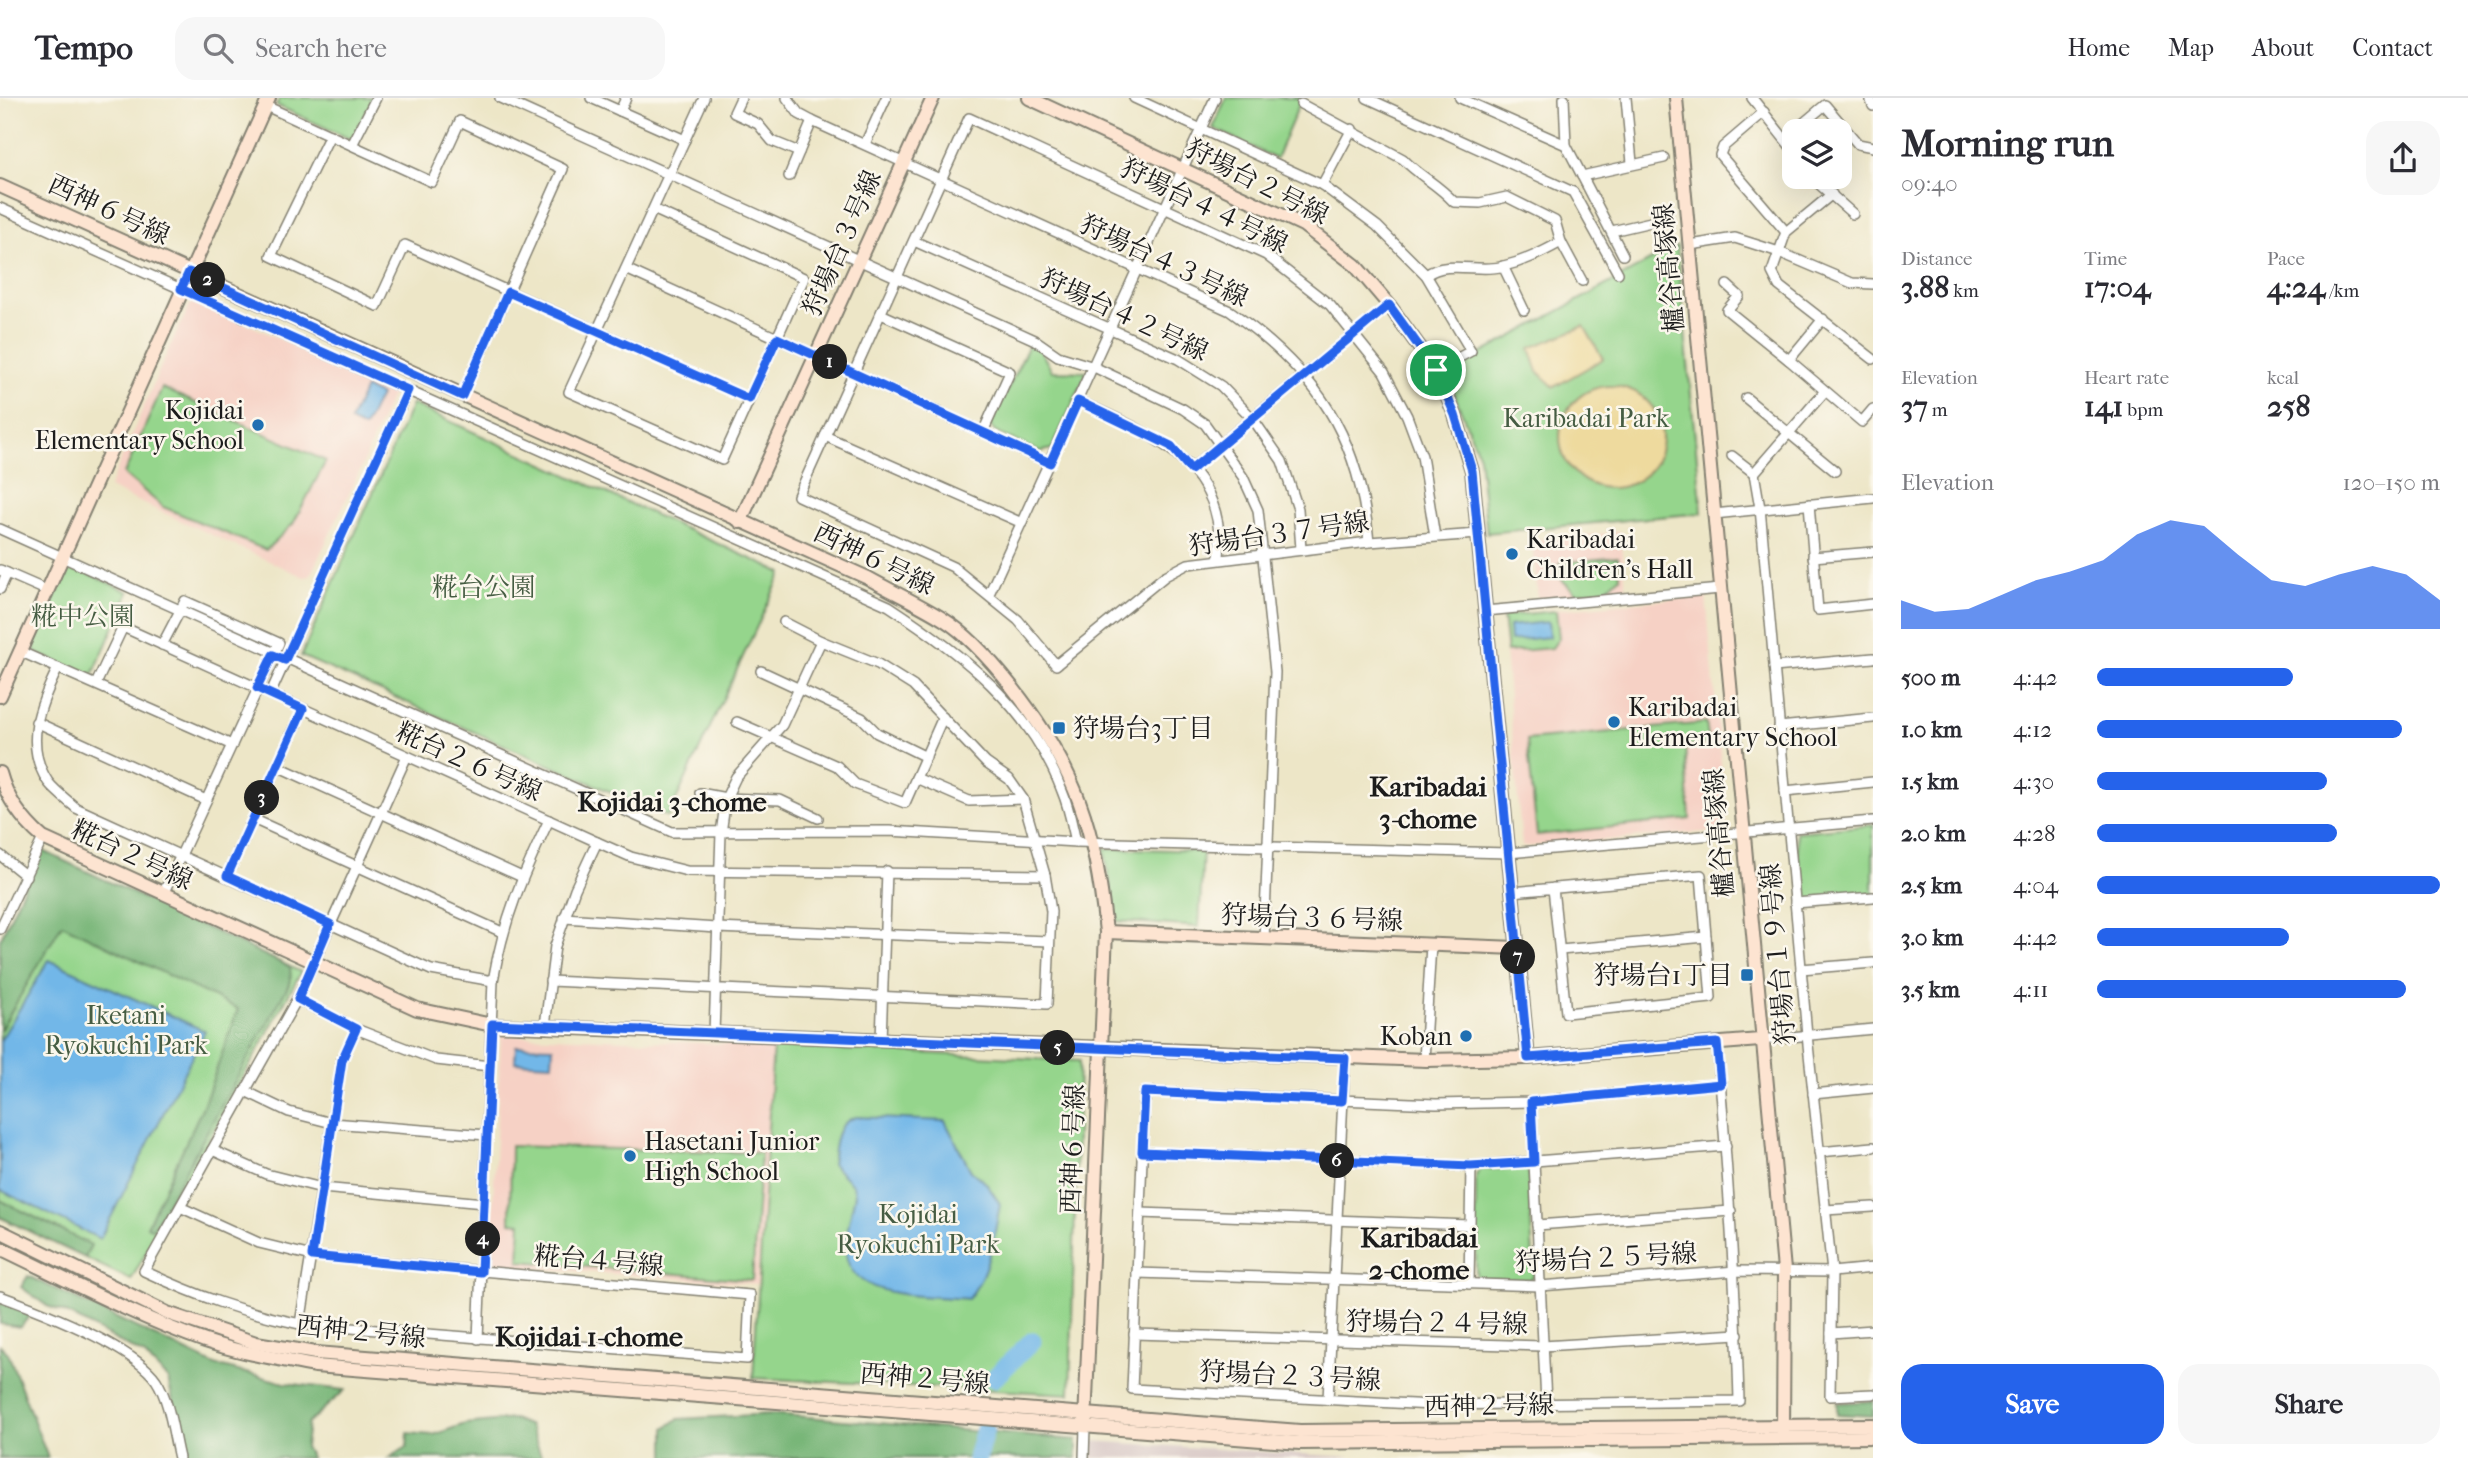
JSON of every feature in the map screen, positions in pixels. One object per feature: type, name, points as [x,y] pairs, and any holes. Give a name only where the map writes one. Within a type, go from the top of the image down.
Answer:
[{"type":"street","points":[[352,145],[376,98]]},
{"type":"street","points":[[500,98],[1035,340],[1058,356],[1094,367],[1183,409],[1205,424],[1244,477],[1258,510],[1264,553],[1275,672],[1264,939]]},
{"type":"street","points":[[591,98],[685,140]]},
{"type":"street","points":[[620,111],[626,98]]},
{"type":"street","points":[[653,209],[804,278],[722,460],[569,393],[597,331],[626,269],[653,209],[704,98]]},
{"type":"street","points":[[741,98],[734,113],[758,124],[772,141],[799,152]]},
{"type":"street","name":"狩場台４３号線","points":[[788,98],[799,114],[812,121],[1230,311],[1261,333],[1304,376],[1336,419],[1357,467],[1365,499],[1369,542]]},
{"type":"street","points":[[864,144],[886,98]]},
{"type":"street","name":"狩場台３号線","points":[[740,522],[933,98]]},
{"type":"street","name":"狩場台２号線","points":[[1029,98],[1303,225],[1354,265],[1389,305],[1436,370],[1455,415],[1472,471],[1528,1058]]},
{"type":"street","points":[[1134,98],[1322,185],[1377,226],[1426,275],[1471,351],[1436,370]]},
{"type":"street","points":[[989,594],[1215,98]]},
{"type":"street","points":[[1367,98],[1573,192],[1618,273]]},
{"type":"street","points":[[1460,98],[1566,145]]},
{"type":"street","points":[[1564,98],[1566,145],[1623,256]]},
{"type":"street","points":[[1626,98],[1632,163]]},
{"type":"street","name":"櫨谷高塚線","points":[[1676,98],[1760,1040],[1784,1270],[1783,1432]]},
{"type":"street","points":[[1752,98],[1763,112],[1782,127]]},
{"type":"street","points":[[1870,98],[1873,106]]},
{"type":"street","points":[[0,695],[267,102],[330,135],[432,182],[460,121],[563,169],[462,396]]},
{"type":"street","points":[[1301,104],[1352,129],[1403,159],[1416,173],[1438,184],[1454,202],[1480,203],[1507,197],[1555,221],[1561,242],[1582,281]]},
{"type":"street","points":[[1809,119],[1825,105],[1837,119]]},
{"type":"street","points":[[1763,112],[1723,147],[1720,155],[1786,232]]},
{"type":"street","name":"狩場台４４号線","points":[[942,180],[969,118],[1266,255],[1330,305],[1356,333],[1384,372],[1407,416],[1422,456],[1435,537]]},
{"type":"street","points":[[789,176],[812,121]]},
{"type":"street","points":[[1322,185],[1352,129]]},
{"type":"street","points":[[330,135],[271,256],[377,306],[405,245],[749,399]]},
{"type":"street","points":[[1852,137],[1858,144],[1873,147]]},
{"type":"street","points":[[1582,176],[1664,158]]},
{"type":"street","points":[[942,180],[825,436],[1022,523]]},
{"type":"street","name":"西神６号線","points":[[0,186],[868,578],[945,620],[997,668],[1044,728],[1077,790],[1093,841],[1106,932],[1085,1421]]},
{"type":"street","points":[[1826,189],[1853,214]]},
{"type":"street","points":[[1832,194],[1786,232],[1772,272],[1779,286],[1873,359]]},
{"type":"street","points":[[0,208],[889,606],[930,633],[974,668],[1014,707],[1035,737],[1062,790],[1076,842]]},
{"type":"street","points":[[1612,231],[1668,218]]},
{"type":"street","points":[[1690,245],[1735,238],[1779,252],[1844,281],[1873,284]]},
{"type":"street","name":"狩場台４２号線","points":[[914,241],[1178,359],[1221,386],[1253,419],[1282,461],[1298,509],[1301,549]]},
{"type":"street","points":[[1426,275],[1438,267],[1503,266],[1526,261],[1561,242]]},
{"type":"street","points":[[1503,266],[1524,310]]},
{"type":"street","points":[[626,269],[1050,463]]},
{"type":"street","points":[[1727,285],[1739,296],[1727,310],[1862,422],[1873,409]]},
{"type":"street","points":[[1191,470],[1389,305]]},
{"type":"street","points":[[881,314],[1010,372],[983,432]]},
{"type":"street","points":[[1789,360],[1823,319]]},
{"type":"street","points":[[273,688],[408,390]]},
{"type":"street","points":[[1732,456],[1754,473],[1825,391]]},
{"type":"street","points":[[1746,398],[1835,471]]},
{"type":"street","points":[[1078,401],[1171,446],[1213,502],[1222,528],[1219,558]]},
{"type":"street","name":"狩場台３７号線","points":[[825,436],[798,496],[943,562],[989,594],[1018,620],[1056,666],[1165,576],[1188,564],[1301,549],[1478,534]]},
{"type":"street","name":"狩場台１９号線","points":[[1754,473],[1760,508],[1807,1035],[1832,1272],[1830,1396],[1873,1394]]},
{"type":"street","points":[[1714,513],[1873,498]]},
{"type":"street","points":[[1809,504],[1818,610],[1873,604]]},
{"type":"street","points":[[0,529],[179,612]]},
{"type":"street","points":[[1813,557],[1873,552]]},
{"type":"street","points":[[0,589],[4,571],[46,590]]},
{"type":"street","points":[[1485,611],[1720,589]]},
{"type":"street","points":[[162,645],[185,601],[279,643],[163,894]]},
{"type":"street","points":[[550,981],[1047,1004],[1051,911],[1045,875],[1023,799],[1009,779],[986,762],[913,686],[878,664],[783,622]]},
{"type":"street","name":"糀台２６号線","points":[[96,684],[123,627],[406,758],[597,842],[654,863],[687,870],[1045,875]]},
{"type":"street","points":[[714,1033],[721,833],[726,798],[736,777],[782,725],[821,641]]},
{"type":"street","points":[[19,651],[232,745]]},
{"type":"street","points":[[273,655],[672,832],[889,831],[1076,842],[1508,853],[1873,821]]},
{"type":"street","points":[[1774,667],[1873,658]]},
{"type":"street","points":[[58,667],[40,704],[36,722],[36,756],[49,783],[76,808],[431,970],[493,981]]},
{"type":"street","points":[[761,671],[862,718],[877,733],[926,757]]},
{"type":"street","points":[[227,876],[303,709]]},
{"type":"street","points":[[737,722],[837,766],[855,784],[905,803],[943,717]]},
{"type":"street","points":[[1779,727],[1873,718]]},
{"type":"street","points":[[36,722],[206,800]]},
{"type":"street","points":[[406,758],[298,999],[144,1271],[198,1297],[243,1313],[300,1324],[478,1339],[493,981],[502,932],[522,877],[548,820]]},
{"type":"street","points":[[277,766],[522,877]]},
{"type":"street","name":"糀台２号線","points":[[0,772],[4,788],[25,822],[43,838],[417,1009],[492,1024],[1424,1060],[1528,1058],[1760,1040]]},
{"type":"street","points":[[916,778],[969,801],[1023,799]]},
{"type":"street","points":[[1785,791],[1873,782]]},
{"type":"street","points":[[701,793],[726,798],[780,800],[818,818]]},
{"type":"street","points":[[253,819],[502,932]]},
{"type":"street","points":[[0,929],[43,838]]},
{"type":"street","points":[[545,1027],[550,981],[564,918],[597,842]]},
{"type":"street","points":[[0,855],[26,876]]},
{"type":"street","points":[[881,1040],[887,871]]},
{"type":"street","points":[[1512,891],[1701,875],[1711,998],[1566,1013],[1553,888]]},
{"type":"street","points":[[1795,903],[1873,897]]},
{"type":"street","points":[[564,918],[718,928],[1049,941]]},
{"type":"street","name":"狩場台３６号線","points":[[1106,932],[1517,948]]},
{"type":"street","points":[[1560,950],[1706,937]]},
{"type":"street","points":[[1424,1060],[1431,945]]},
{"type":"street","points":[[1801,969],[1873,963]]},
{"type":"street","points":[[298,999],[356,1029],[436,1060],[490,1066]]},
{"type":"street","points":[[300,1324],[342,1060],[356,1029]]},
{"type":"street","points":[[1760,1040],[1873,1029]]},
{"type":"street","points":[[1717,1043],[1736,1271],[1738,1334]]},
{"type":"street","points":[[1328,1400],[1345,1058]]},
{"type":"street","points":[[1134,1334],[1145,1092],[1436,1104],[1531,1102],[1721,1084]]},
{"type":"street","points":[[1813,1094],[1873,1088]]},
{"type":"street","points":[[246,1091],[289,1112],[332,1123],[487,1135]]},
{"type":"street","points":[[1531,1102],[1546,1402]]},
{"type":"street","points":[[1142,1152],[1471,1166],[1726,1146]]},
{"type":"street","points":[[1819,1152],[1873,1147]]},
{"type":"street","points":[[212,1150],[266,1174],[322,1188],[484,1203]]},
{"type":"street","points":[[1469,1284],[1471,1166]]},
{"type":"street","name":"糀台４号線","points":[[180,1207],[259,1243],[312,1256],[750,1295],[747,1359],[478,1339]]},
{"type":"street","points":[[1825,1210],[1873,1207]]},
{"type":"street","points":[[1537,1225],[1731,1211]]},
{"type":"street","points":[[1140,1213],[1470,1225]]},
{"type":"street","name":"西神２号線","points":[[0,1231],[188,1321],[256,1343],[316,1353],[1085,1421],[1300,1443],[1783,1432],[1873,1425]]},
{"type":"street","name":"西神２号線","points":[[0,1248],[162,1324],[206,1341],[253,1355],[315,1366],[1085,1421]]},
{"type":"street","name":"狩場台２５号線","points":[[1137,1273],[1540,1286],[1736,1271],[1832,1272],[1873,1268]]},
{"type":"street","points":[[0,1296],[60,1318],[138,1362],[156,1381],[167,1407],[179,1458]]},
{"type":"street","points":[[1831,1333],[1873,1330]]},
{"type":"street","name":"狩場台２４号線","points":[[1134,1334],[1543,1346],[1738,1334]]},
{"type":"street","name":"狩場台２３号線","points":[[1134,1334],[1132,1389],[1432,1405],[1740,1401],[1738,1334]]},
{"type":"street","points":[[1084,1458],[1085,1421]]},
{"type":"street","name":"西神２号線","points":[[1783,1432],[1873,1437]]},
{"type":"shaded area","name":"Kojidai Elementary School","points":[[197,301],[393,391],[362,466],[310,576],[304,577],[109,488],[165,357],[190,305]]},
{"type":"shaded area","points":[[1621,532],[1626,592],[1538,599],[1532,540]]},
{"type":"shaded area","name":"Karibadai Elementary School","points":[[1706,596],[1727,830],[1522,847],[1502,615]]},
{"type":"shaded area","name":"Hasetani Junior High School","points":[[501,1035],[773,1046],[757,1284],[490,1265]]},
{"type":"shaded area","points":[[1091,1441],[1349,1457],[1090,1458]]},
{"type":"green space","points":[[280,98],[373,98],[352,140],[276,105]]},
{"type":"green space","points":[[1226,98],[1302,98],[1276,159],[1213,128]]},
{"type":"green space","name":"Karibadai Park","points":[[1677,246],[1702,513],[1487,533],[1479,456],[1446,373]]},
{"type":"green space","points":[[1030,343],[1038,346],[1052,371],[1087,372],[1052,449],[1040,452],[995,432],[990,425]]},
{"type":"green space","points":[[162,388],[326,461],[293,524],[266,550],[163,507],[124,474]]},
{"type":"green space","name":"糀台公園","points":[[412,404],[782,573],[668,817],[301,656]]},
{"type":"green space","points":[[1618,557],[1620,577],[1606,589],[1576,593],[1559,577],[1559,563]]},
{"type":"green space","name":"糀中公園","points":[[69,565],[129,592],[92,677],[36,653],[33,646]]},
{"type":"green space","points":[[1556,611],[1559,638],[1552,648],[1507,652],[1503,616]]},
{"type":"green space","points":[[1706,723],[1709,744],[1685,745],[1690,819],[1537,835],[1527,740]]},
{"type":"green space","points":[[1873,825],[1873,895],[1802,901],[1796,832]]},
{"type":"green space","points":[[1104,848],[1203,851],[1199,927],[1116,921]]},
{"type":"green space","name":"Iketani Ryokuchi Park","points":[[41,850],[301,972],[131,1280],[0,1217],[0,940]]},
{"type":"green space","points":[[41,850],[290,967],[291,981],[153,1229],[147,1226],[204,1104],[238,1009],[62,924],[0,1031],[0,940]]},
{"type":"green space","name":"Kojidai Ryokuchi Park","points":[[773,1046],[1079,1061],[1070,1394],[753,1378]]},
{"type":"green space","points":[[511,1146],[761,1153],[752,1280],[519,1261],[521,1223],[510,1222]]},
{"type":"green space","points":[[1524,1168],[1528,1171],[1534,1276],[1530,1280],[1481,1279],[1476,1276],[1476,1175],[1480,1169]]},
{"type":"green space","points":[[0,1200],[91,1245],[85,1258],[0,1217]]},
{"type":"green space","points":[[28,1276],[215,1365],[285,1383],[345,1390],[308,1423],[305,1447],[311,1458],[186,1458],[168,1379],[144,1355],[66,1313],[47,1306],[21,1287]]},
{"type":"green space","points":[[0,1302],[32,1314],[20,1327],[0,1324]]},
{"type":"green space","points":[[0,1345],[8,1353],[48,1458],[0,1458]]},
{"type":"green space","points":[[1873,1401],[1873,1416],[1837,1414],[1837,1403]]},
{"type":"green space","points":[[772,1414],[1077,1440],[1077,1458],[665,1458],[665,1428],[678,1419]]},
{"type":"green space","points":[[513,1419],[530,1426],[542,1458],[389,1458],[407,1447],[408,1433],[433,1435],[465,1424]]},
{"type":"sand","points":[[1584,326],[1603,359],[1554,387],[1538,372],[1530,348]]},
{"type":"sand","points":[[1611,386],[1631,390],[1647,401],[1658,417],[1662,437],[1658,457],[1647,473],[1631,484],[1611,488],[1591,484],[1575,473],[1564,457],[1560,437],[1564,417],[1575,401],[1591,390]]},
{"type":"water","points":[[365,388],[380,395],[364,428],[350,421]]},
{"type":"water","points":[[1548,622],[1549,637],[1510,641],[1509,626]]},
{"type":"water","points":[[49,960],[205,1031],[100,1239],[0,1190],[0,1041]]},
{"type":"water","points":[[516,1046],[553,1047],[552,1064],[515,1062]]},
{"type":"water","points":[[856,1117],[945,1121],[971,1171],[986,1183],[1000,1204],[986,1267],[968,1299],[895,1293],[862,1281],[851,1270],[846,1247],[855,1194],[853,1185],[832,1164],[835,1142],[843,1124]]},
{"type":"waterway","points":[[994,1378],[1032,1341]]},
{"type":"waterway","points":[[977,1458],[985,1429]]},
{"type":"place","name":"Kojidai Elementary School","points":[[258,425]]},
{"type":"place","name":"Karibadai Children's Hall","points":[[1512,554]]},
{"type":"place","name":"Karibadai Elementary School","points":[[1614,722]]},
{"type":"place","name":"狩場台3丁目","points":[[1059,728]]},
{"type":"place","name":"狩場台1丁目","points":[[1747,975]]},
{"type":"place","name":"Koban","points":[[1466,1036]]},
{"type":"place","name":"Hasetani Junior High School","points":[[630,1156]]},
{"type":"district","name":"Kojidai 3-chome","points":[[672,801]]},
{"type":"district","name":"Karibadai 3-chome","points":[[1428,802]]},
{"type":"district","name":"Karibadai 2-chome","points":[[1419,1253]]},
{"type":"district","name":"Kojidai 1-chome","points":[[589,1336]]},
{"type":"route","points":[[189,272],[462,396],[508,292],[749,399],[777,338],[1050,463],[1078,401],[1171,446],[1191,470],[1389,305],[1436,370],[1455,415],[1472,471],[1528,1058],[1717,1043],[1721,1084],[1531,1102],[1534,1162],[1471,1166],[1142,1152],[1145,1092],[1342,1101],[1345,1058],[492,1024],[481,1272],[312,1256],[342,1060],[356,1029],[298,999],[330,924],[227,876],[303,709],[257,688],[273,655],[285,660],[408,390],[181,289],[189,272]]}]
